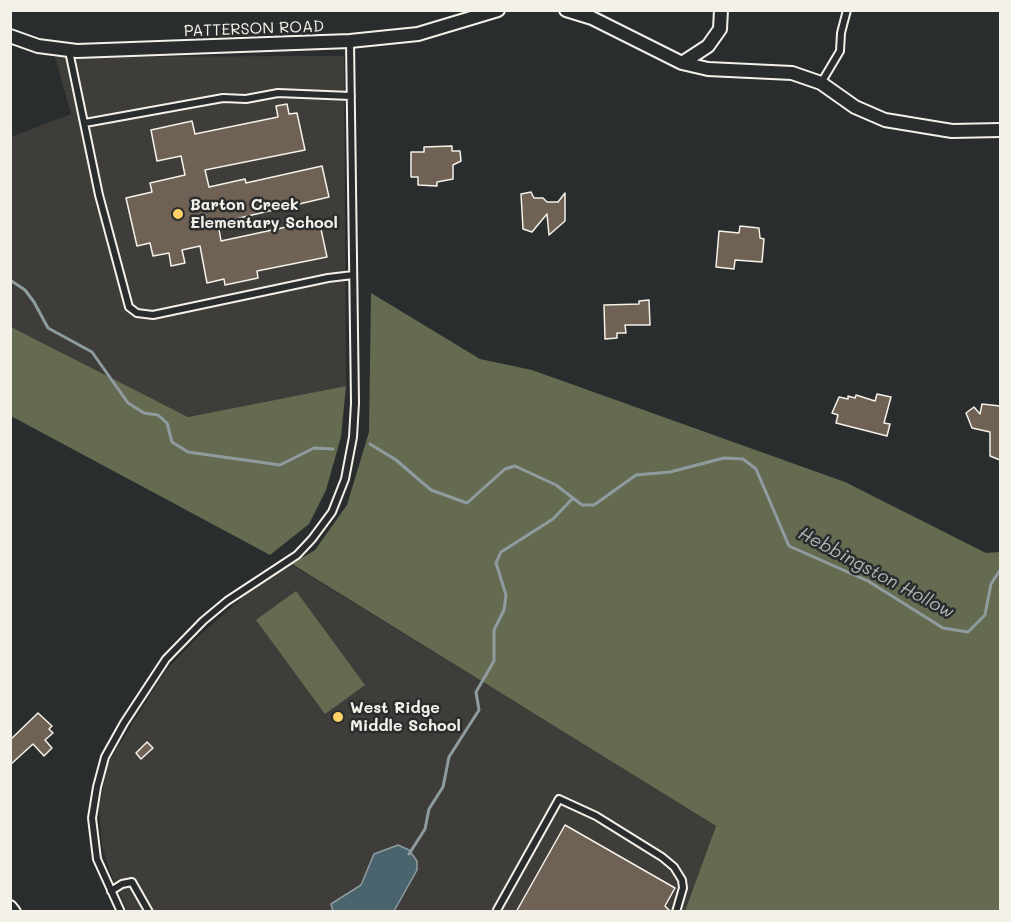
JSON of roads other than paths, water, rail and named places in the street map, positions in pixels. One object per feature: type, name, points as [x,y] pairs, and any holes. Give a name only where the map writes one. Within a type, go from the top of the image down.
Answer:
[{"type":"street","name":"PATTERSON ROAD","points":[[10,36],[38,46],[69,50],[350,41],[418,34],[498,10]]},
{"type":"street","points":[[566,10],[592,18],[682,63],[708,69],[792,73],[820,83],[855,107],[896,122],[952,130],[1000,130]]},
{"type":"street","points":[[682,63],[708,46],[720,29],[721,10]]},
{"type":"street","points":[[10,907],[14,912]]},
{"type":"lane","points":[[820,83],[840,51],[841,33],[847,10]]},
{"type":"lane","points":[[121,912],[97,859],[92,818],[105,757],[124,723],[166,659],[203,621],[227,601],[297,555],[332,512],[345,479],[353,437],[355,403],[350,41]]},
{"type":"lane","points":[[69,50],[99,195],[121,269],[129,307],[137,313],[153,315],[328,278],[353,275]]},
{"type":"lane","points":[[85,123],[223,98],[246,99],[278,93],[351,96]]},
{"type":"lane","points":[[497,910],[559,799],[596,816],[662,857],[674,867],[682,880],[683,888],[676,912]]},
{"type":"lane","points":[[111,891],[122,884],[132,882],[149,912]]},
{"type":"water","points":[[398,845],[409,850],[417,861],[417,870],[394,911],[333,911],[331,904],[361,885],[374,854]]},
{"type":"waterway","name":"Hebbingston Hollow","points":[[10,280],[25,290],[48,328],[92,352],[128,403],[144,413],[158,415],[167,423],[172,442],[188,452],[280,465],[314,448],[333,449]]},
{"type":"waterway","name":"Hebbingston Hollow","points":[[370,444],[396,460],[431,490],[467,503],[505,469],[515,466],[556,485],[582,505],[594,505],[636,475],[670,472],[724,458],[743,459],[756,469],[789,546],[868,581],[943,628],[968,632],[985,615],[991,584],[1000,570]]},
{"type":"waterway","points":[[409,854],[425,829],[429,809],[443,787],[449,757],[479,710],[476,692],[494,661],[494,630],[504,610],[506,595],[496,563],[501,552],[553,519],[573,498]]},
{"type":"place","name":"Barton Creek Elementary School","points":[[178,214]]},
{"type":"place","name":"West Ridge Middle School","points":[[338,717]]}]
